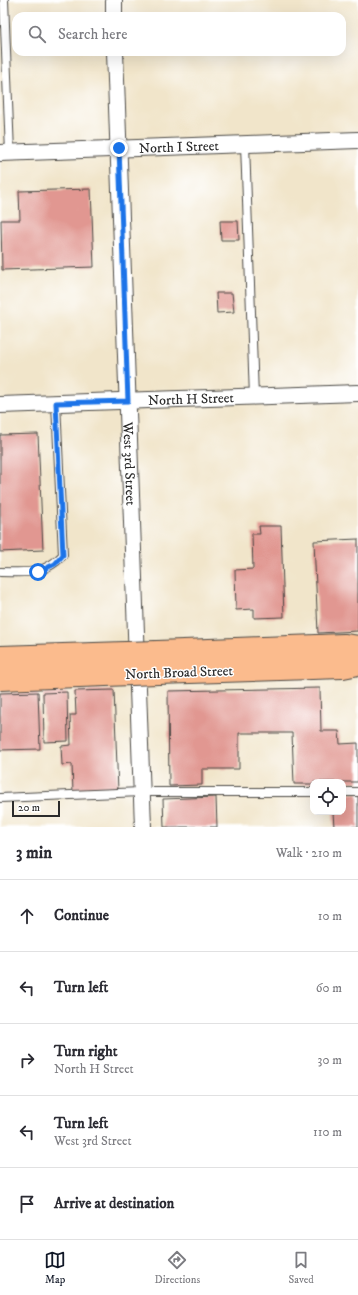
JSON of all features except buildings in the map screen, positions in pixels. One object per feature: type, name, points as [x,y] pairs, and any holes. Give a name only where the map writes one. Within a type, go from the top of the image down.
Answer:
[{"type":"main road","name":"North Broad Street","points":[[0,657],[344,645],[358,647]]},
{"type":"main road","name":"North Broad Street","points":[[0,679],[343,667],[358,664]]},
{"type":"street","points":[[114,0],[114,12]]},
{"type":"street","name":"West 3rd Street","points":[[115,56],[128,401],[133,663],[143,827]]},
{"type":"street","name":"North I Street","points":[[5,153],[358,140]]},
{"type":"street","name":"North H Street","points":[[0,405],[358,393]]},
{"type":"lane","points":[[4,0],[5,153]]},
{"type":"lane","points":[[245,144],[254,397]]},
{"type":"lane","points":[[0,572],[38,572],[55,564],[63,555],[56,403]]},
{"type":"lane","points":[[0,798],[141,792],[310,792]]},
{"type":"lane","points":[[346,792],[358,792]]},
{"type":"route","points":[[38,572],[55,564],[63,555],[56,403],[128,401],[119,148]]}]
